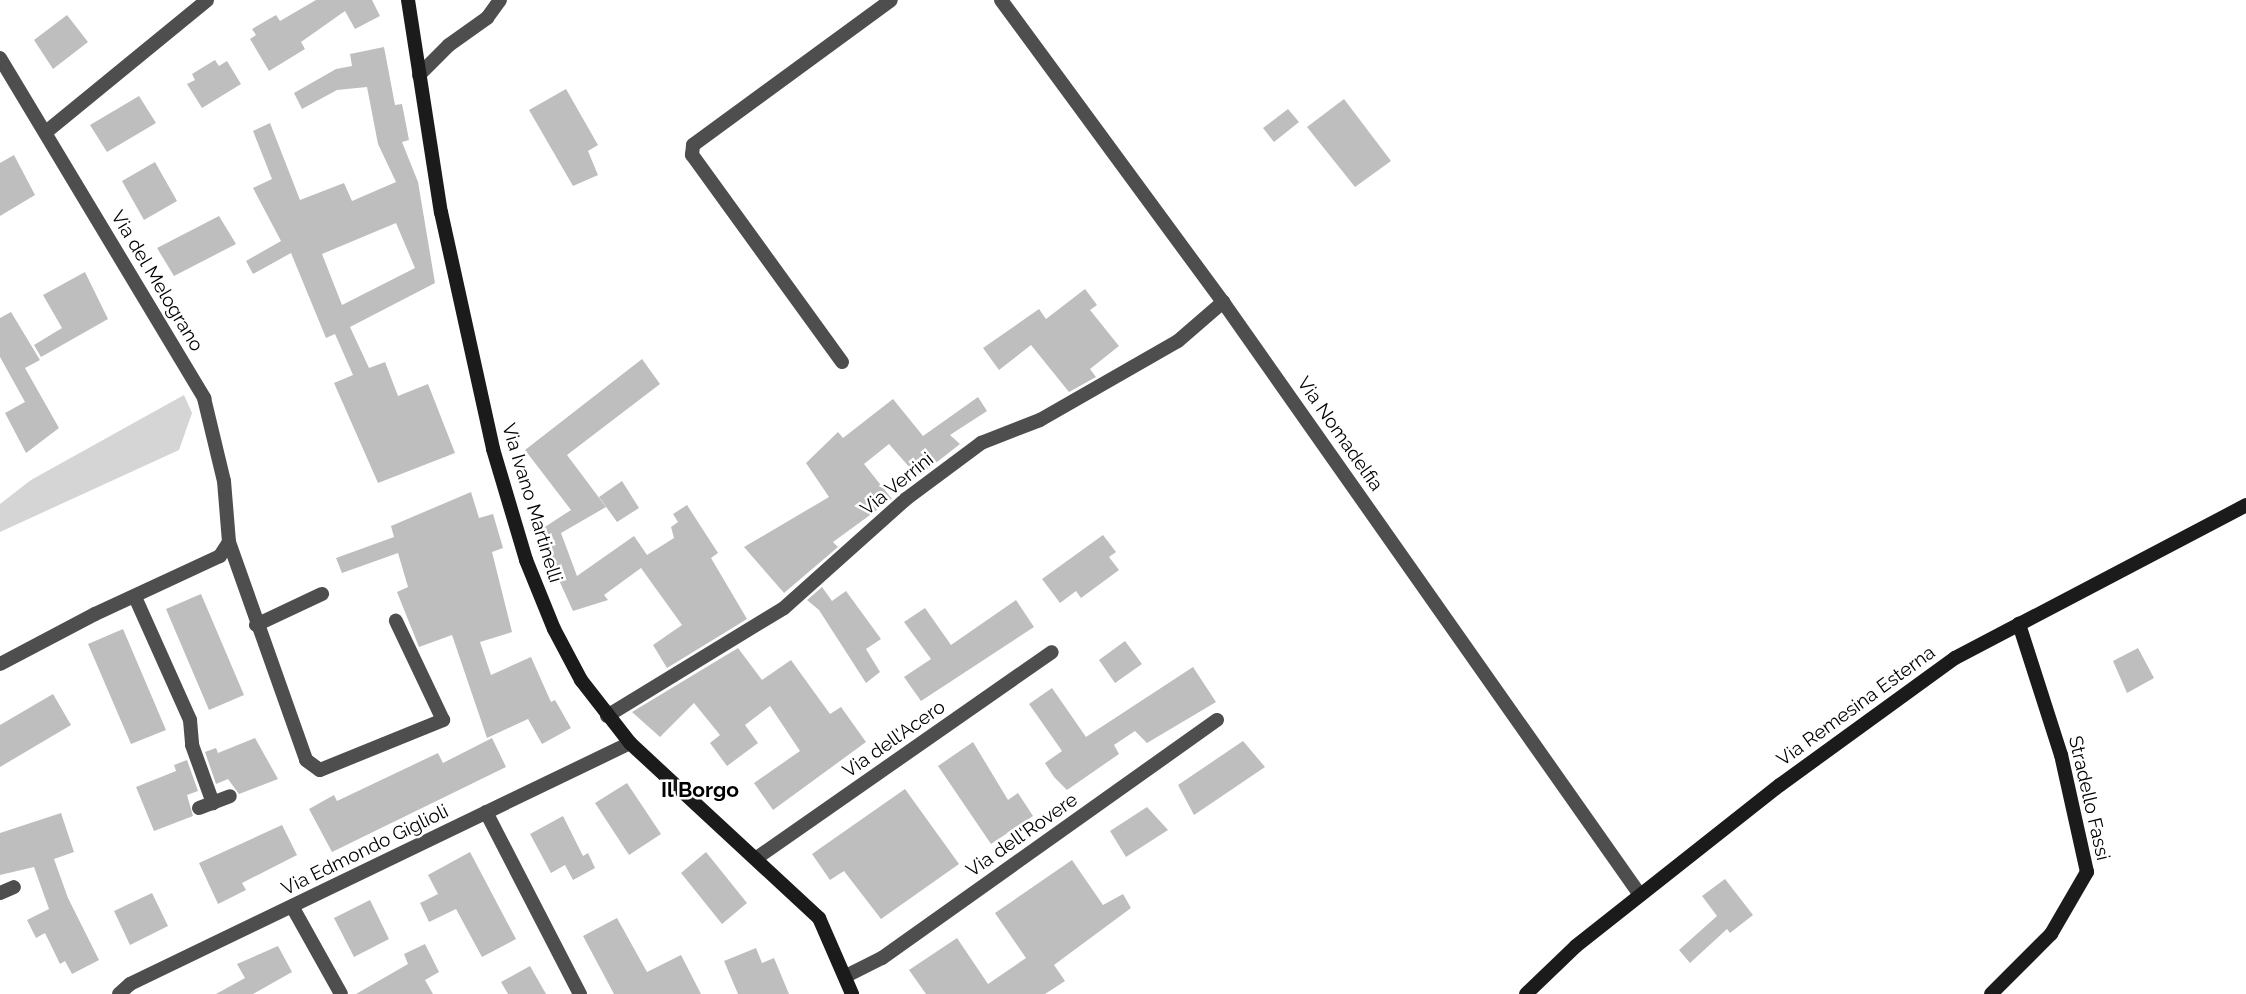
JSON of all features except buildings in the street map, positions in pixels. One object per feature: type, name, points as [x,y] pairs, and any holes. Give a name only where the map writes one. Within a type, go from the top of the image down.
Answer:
[{"type":"street","points":[[46,132],[207,0]]},
{"type":"street","name":"Via Ivano Martinelli","points":[[408,0],[440,212],[511,511],[554,629],[581,680],[631,743],[758,857],[819,918],[852,994]]},
{"type":"street","points":[[419,75],[449,45],[487,19],[500,0]]},
{"type":"street","points":[[842,362],[692,155],[693,145],[891,0]]},
{"type":"street","name":"Via Nomadelfia","points":[[1002,0],[1223,302],[1640,895]]},
{"type":"street","name":"Via del Melograno","points":[[0,58],[204,398],[224,481],[229,542],[256,625],[306,760],[320,770],[443,720],[396,621]]},
{"type":"street","name":"Via Verrini","points":[[607,716],[784,608],[906,499],[981,443],[1040,420],[1178,341],[1223,302]]},
{"type":"street","name":"Via Remesina Esterna","points":[[1526,994],[1640,895],[1780,785],[1944,666],[2246,505]]},
{"type":"street","points":[[0,664],[220,556],[229,542]]},
{"type":"street","points":[[256,625],[322,594]]},
{"type":"street","points":[[135,597],[190,720],[192,745],[206,806],[230,796]]},
{"type":"street","name":"Stradello Fassi","points":[[1991,994],[2050,934],[2087,872],[2061,755],[2019,624]]},
{"type":"street","name":"Via dell'Acero","points":[[758,857],[1052,652]]},
{"type":"street","name":"Via dell'Rovere","points":[[846,976],[881,958],[1217,720]]},
{"type":"street","name":"Via Edmondo Giglioli","points":[[119,994],[130,984],[293,908],[631,743]]},
{"type":"street","points":[[486,812],[580,994]]},
{"type":"street","points":[[293,908],[341,994]]},
{"type":"shaded area","points":[[184,395],[192,413],[179,450],[0,532],[0,504],[31,480]]},
{"type":"district","name":"Il Borgo","points":[[700,790]]}]
